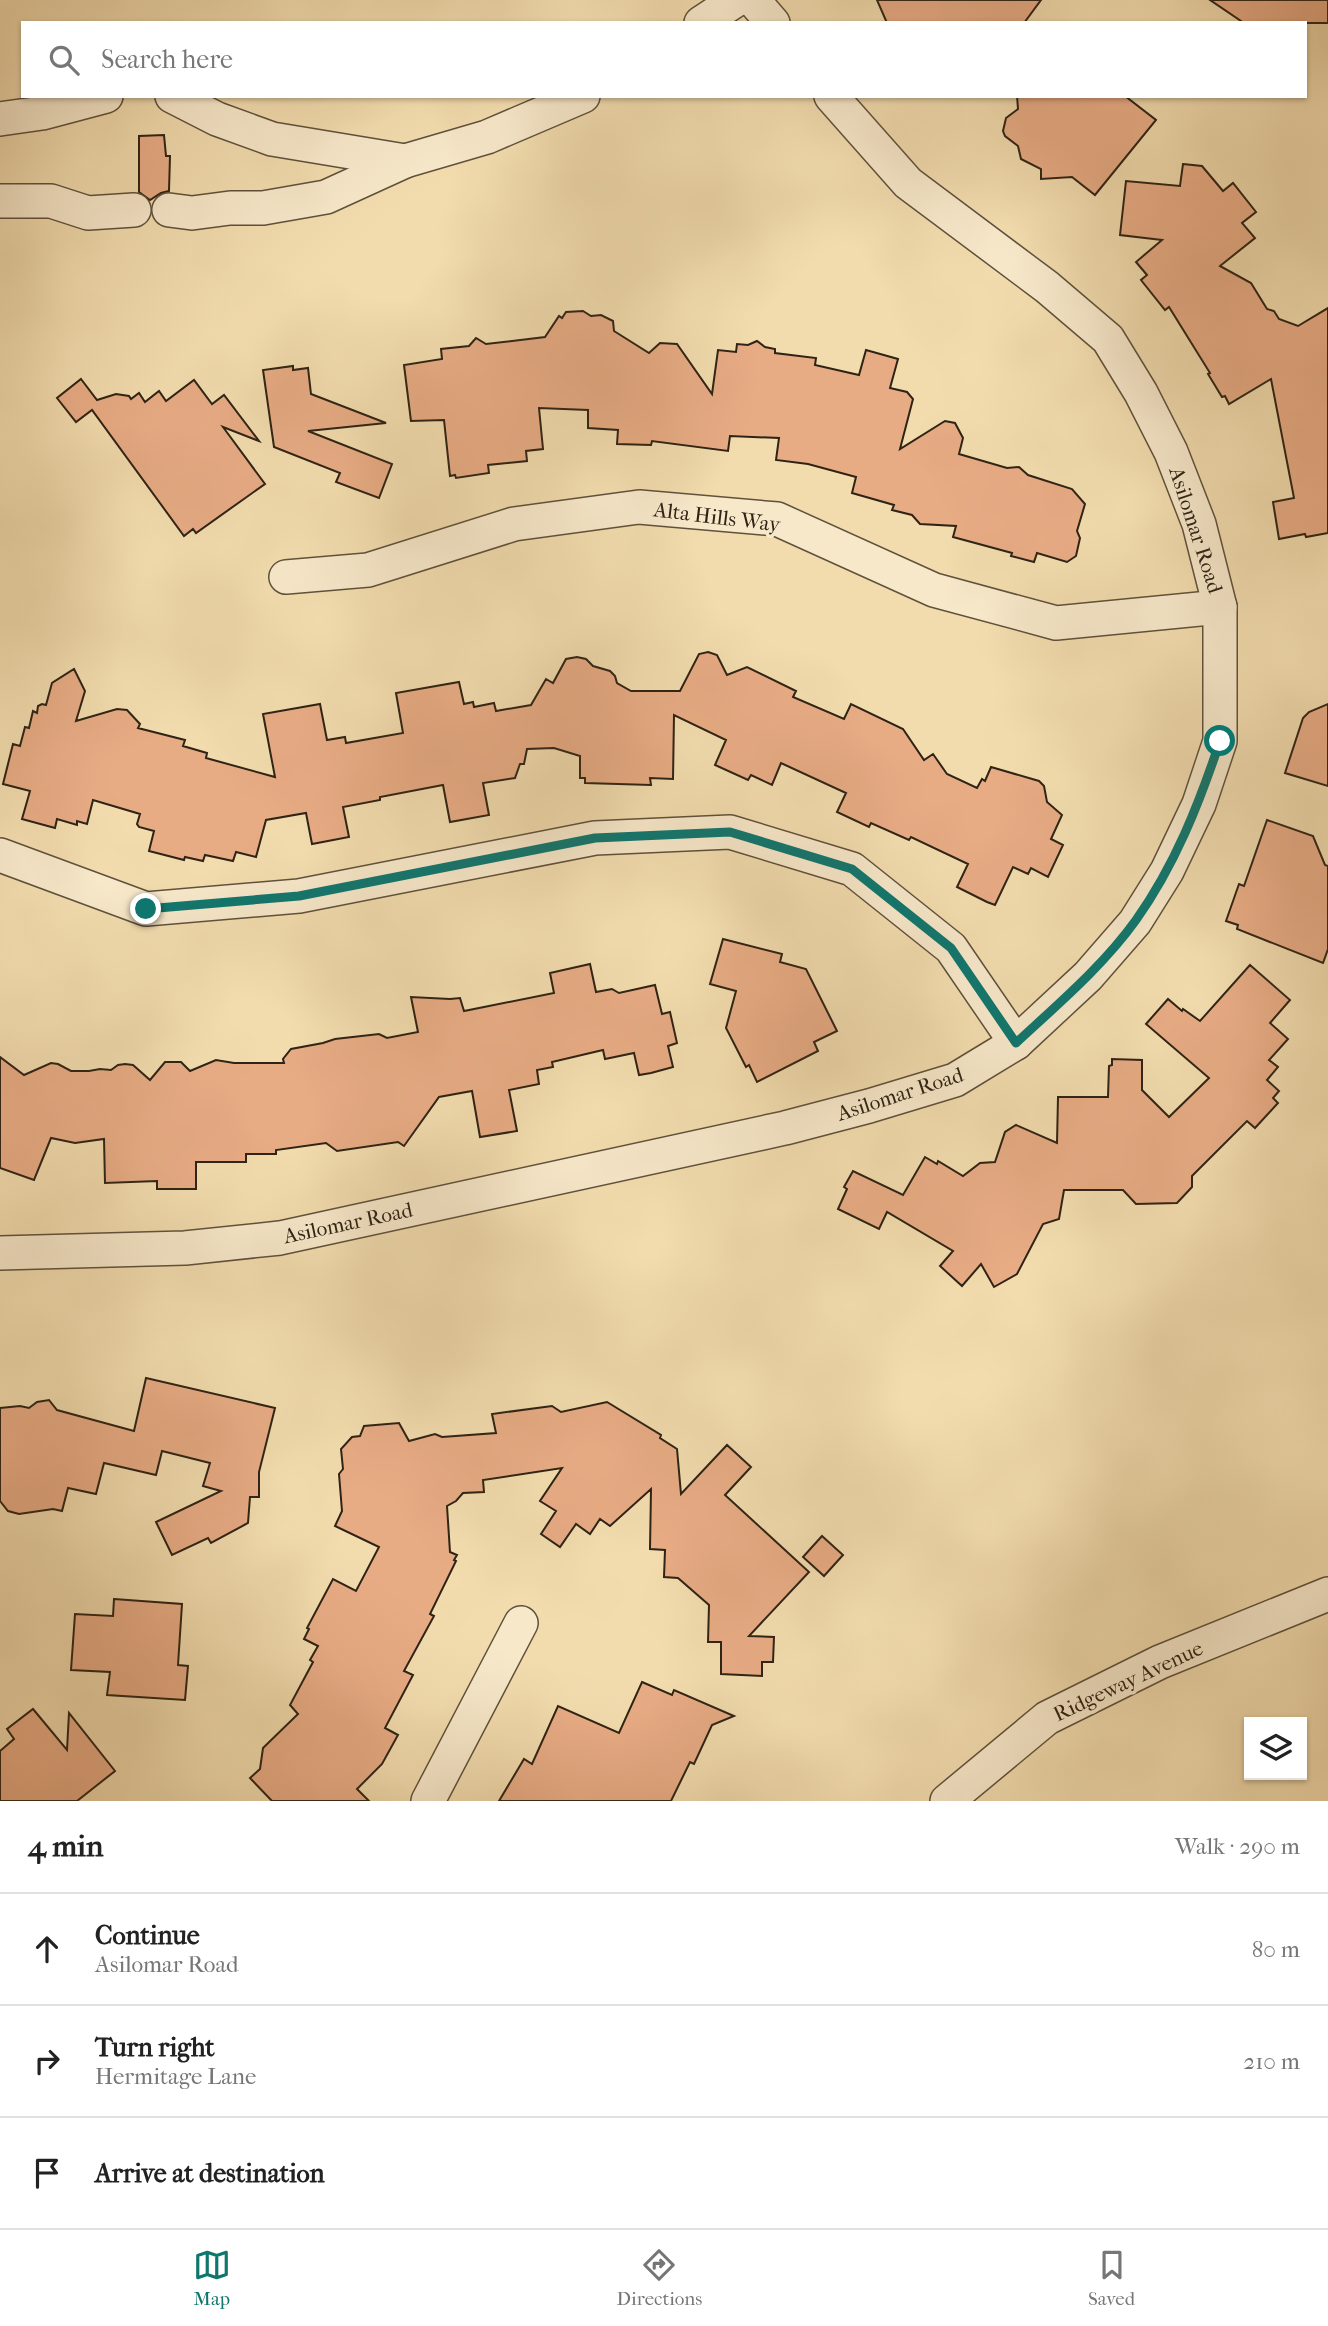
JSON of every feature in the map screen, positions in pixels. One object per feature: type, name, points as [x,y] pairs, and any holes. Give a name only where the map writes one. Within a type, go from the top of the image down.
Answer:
[{"type":"street","points":[[704,21],[736,0]]},
{"type":"street","points":[[753,0],[771,21]]},
{"type":"street","points":[[0,119],[43,113],[99,98]]},
{"type":"street","points":[[176,98],[217,119],[272,139],[405,161]]},
{"type":"street","points":[[169,210],[192,213],[230,208],[262,208],[326,197],[405,161],[487,136],[578,98]]},
{"type":"street","name":"Asilomar Road","points":[[0,1253],[185,1248],[293,1235],[833,1116],[956,1080],[1016,1043],[1088,976],[1135,922],[1167,871],[1194,815],[1220,741],[1220,607],[1199,524],[1171,452],[1141,393],[1108,340],[1047,287],[908,183],[833,98]]},
{"type":"street","points":[[0,201],[51,201],[88,213],[134,210]]},
{"type":"street","name":"Alta Hills Way","points":[[286,577],[368,570],[514,524],[639,507],[777,519],[934,590],[1056,623],[1220,607]]},
{"type":"street","points":[[0,855],[146,909],[299,896],[595,838],[730,832],[852,869],[951,948],[1016,1043]]},
{"type":"street","name":"Ridgeway Avenue","points":[[947,1801],[1047,1718],[1160,1662],[1328,1594]]},
{"type":"street","points":[[428,1801],[521,1623]]},
{"type":"building","points":[[877,0],[1041,0],[1025,21],[886,21]]},
{"type":"building","points":[[1210,0],[1328,0],[1328,23],[1241,21]]},
{"type":"building","points":[[1017,98],[1128,98],[1156,120],[1095,195],[1072,177],[1041,179],[1041,169],[1021,159],[1018,146],[1005,136],[1003,131],[1006,118],[1018,109]]},
{"type":"building","points":[[164,135],[166,156],[170,156],[169,191],[150,200],[139,192],[139,136]]},
{"type":"building","points":[[1183,164],[1202,166],[1223,191],[1233,183],[1256,212],[1242,223],[1255,238],[1220,266],[1251,283],[1267,309],[1274,311],[1279,319],[1298,326],[1328,308],[1328,533],[1279,539],[1273,502],[1294,498],[1271,379],[1229,404],[1225,396],[1222,397],[1169,307],[1165,310],[1141,280],[1147,275],[1136,262],[1162,240],[1120,235],[1126,181],[1180,186]]},
{"type":"building","points":[[583,311],[591,316],[601,315],[613,321],[614,331],[649,353],[660,343],[677,344],[712,394],[718,350],[736,352],[737,344],[748,345],[757,341],[765,347],[775,349],[775,353],[816,358],[815,365],[859,375],[866,350],[898,359],[890,388],[907,392],[913,399],[900,449],[945,421],[955,423],[963,438],[959,454],[1007,468],[1019,467],[1028,475],[1072,489],[1085,504],[1077,531],[1080,538],[1076,556],[1067,562],[1037,553],[1034,562],[1011,556],[1012,553],[953,537],[956,526],[920,524],[912,515],[892,510],[894,505],[852,493],[856,477],[808,464],[776,460],[779,438],[730,436],[728,451],[652,441],[651,445],[617,444],[618,430],[588,428],[588,410],[539,408],[543,449],[526,451],[527,461],[488,465],[489,473],[456,478],[455,475],[450,476],[444,420],[411,421],[404,365],[442,359],[441,349],[469,346],[476,338],[486,344],[545,337],[559,316],[562,318],[566,312]]},
{"type":"building","points":[[293,366],[293,370],[308,368],[311,394],[386,423],[308,431],[392,464],[379,498],[336,482],[340,473],[274,447],[263,370]]},
{"type":"building","points":[[81,379],[97,400],[116,394],[129,396],[131,399],[139,393],[145,402],[159,391],[166,401],[194,380],[212,404],[224,395],[259,441],[223,427],[265,484],[196,533],[193,529],[184,536],[92,410],[76,422],[57,398]]},
{"type":"building","points":[[708,652],[717,655],[727,675],[747,667],[796,691],[793,697],[844,719],[851,704],[903,729],[924,760],[933,754],[947,774],[977,788],[982,779],[985,781],[991,767],[1039,781],[1044,786],[1047,802],[1062,815],[1051,839],[1063,845],[1048,877],[1031,868],[1028,874],[1013,867],[995,905],[987,902],[957,887],[968,864],[911,837],[909,840],[871,823],[869,827],[837,812],[846,793],[781,763],[772,785],[751,775],[748,780],[715,765],[726,740],[674,715],[673,779],[650,778],[651,785],[585,783],[585,778],[580,778],[580,756],[554,748],[527,749],[524,764],[520,764],[515,778],[483,783],[489,815],[450,822],[443,785],[343,807],[349,837],[312,844],[306,813],[266,820],[256,857],[236,852],[233,861],[205,855],[203,861],[185,857],[184,860],[149,851],[154,831],[139,827],[137,824],[140,814],[93,800],[87,824],[77,821],[77,825],[57,819],[55,828],[22,819],[30,791],[3,784],[13,744],[20,746],[25,727],[29,728],[33,711],[37,713],[38,706],[46,705],[52,683],[74,669],[85,691],[76,721],[117,709],[127,710],[140,724],[138,728],[185,740],[183,746],[207,753],[206,758],[275,777],[263,714],[320,704],[327,740],[345,737],[346,743],[403,733],[396,693],[459,682],[464,704],[473,702],[474,707],[494,703],[496,711],[531,705],[546,679],[553,683],[566,659],[577,657],[610,671],[617,683],[631,691],[680,691],[699,654]]},
{"type":"building","points":[[1328,704],[1328,786],[1285,773],[1303,718],[1309,712]]},
{"type":"building","points":[[1267,820],[1313,836],[1325,865],[1328,866],[1328,949],[1323,963],[1237,929],[1238,925],[1226,921],[1239,884],[1244,886]]},
{"type":"building","points":[[723,939],[782,954],[780,962],[806,969],[837,1031],[814,1042],[818,1051],[757,1082],[726,1028],[736,991],[710,984]]},
{"type":"building","points":[[590,964],[596,992],[612,989],[619,993],[655,985],[662,1014],[670,1012],[677,1043],[668,1046],[673,1067],[639,1075],[634,1053],[605,1059],[603,1050],[552,1062],[553,1067],[537,1070],[539,1084],[509,1090],[517,1131],[480,1137],[472,1091],[439,1097],[404,1146],[398,1142],[337,1151],[326,1143],[276,1150],[276,1154],[246,1154],[246,1162],[196,1162],[196,1189],[157,1189],[157,1181],[105,1183],[104,1139],[75,1143],[51,1138],[34,1180],[0,1168],[0,1057],[24,1075],[51,1063],[71,1071],[111,1070],[125,1064],[133,1065],[150,1080],[165,1062],[181,1062],[190,1071],[216,1060],[234,1063],[284,1063],[283,1059],[291,1049],[335,1039],[379,1034],[387,1038],[418,1032],[411,997],[460,998],[464,1011],[554,993],[550,973]]},
{"type":"building","points":[[1250,965],[1290,1000],[1270,1023],[1288,1039],[1269,1060],[1278,1067],[1267,1080],[1279,1091],[1273,1098],[1278,1103],[1255,1128],[1247,1121],[1192,1176],[1192,1187],[1177,1203],[1136,1204],[1123,1190],[1064,1190],[1059,1219],[1043,1224],[1017,1274],[994,1287],[981,1264],[962,1286],[940,1266],[953,1251],[887,1212],[879,1229],[838,1209],[847,1189],[844,1187],[853,1171],[903,1195],[925,1157],[937,1164],[938,1161],[963,1176],[980,1163],[995,1162],[1005,1132],[1016,1125],[1057,1143],[1058,1097],[1108,1097],[1109,1066],[1112,1065],[1112,1059],[1142,1060],[1142,1090],[1169,1117],[1209,1078],[1146,1024],[1168,999],[1200,1021]]},
{"type":"building","points":[[146,1378],[275,1408],[259,1472],[259,1497],[250,1497],[248,1523],[211,1543],[208,1538],[172,1555],[156,1522],[221,1491],[203,1486],[210,1463],[162,1451],[156,1475],[104,1463],[96,1494],[68,1488],[62,1511],[53,1509],[19,1514],[8,1511],[0,1501],[0,1408],[29,1408],[37,1402],[49,1400],[57,1410],[134,1431]]},
{"type":"building","points":[[607,1402],[661,1435],[660,1438],[677,1449],[681,1494],[727,1445],[751,1467],[725,1495],[809,1572],[749,1636],[774,1637],[773,1662],[762,1662],[762,1676],[721,1674],[721,1642],[708,1642],[709,1605],[678,1578],[664,1577],[665,1550],[650,1549],[651,1489],[610,1526],[600,1519],[590,1534],[576,1524],[560,1547],[541,1534],[556,1511],[540,1501],[562,1468],[483,1480],[484,1492],[463,1493],[447,1506],[450,1552],[457,1555],[454,1560],[456,1561],[430,1614],[434,1616],[404,1671],[413,1675],[385,1728],[398,1735],[382,1764],[357,1789],[369,1801],[272,1801],[250,1778],[260,1769],[263,1748],[298,1714],[290,1705],[313,1662],[310,1660],[318,1646],[304,1639],[309,1629],[307,1628],[333,1579],[356,1591],[379,1547],[335,1526],[342,1511],[339,1474],[343,1469],[341,1449],[352,1437],[360,1436],[364,1426],[399,1423],[409,1441],[435,1434],[442,1437],[496,1433],[492,1414],[552,1406],[561,1412]]},
{"type":"building","points":[[822,1536],[843,1555],[824,1576],[803,1557]]},
{"type":"building","points":[[114,1599],[182,1604],[178,1665],[188,1666],[185,1700],[107,1695],[110,1672],[71,1670],[75,1614],[113,1616]]},
{"type":"building","points":[[642,1682],[672,1695],[674,1690],[734,1716],[712,1725],[694,1764],[690,1762],[671,1801],[499,1801],[524,1759],[532,1764],[558,1706],[619,1733]]},
{"type":"building","points":[[33,1709],[67,1750],[69,1713],[115,1771],[77,1801],[0,1801],[0,1751],[14,1739],[7,1729]]},
{"type":"route","points":[[146,909],[299,896],[595,838],[730,832],[852,869],[951,948],[1016,1043],[1088,976],[1135,922],[1167,871],[1199,804],[1220,741]]}]
